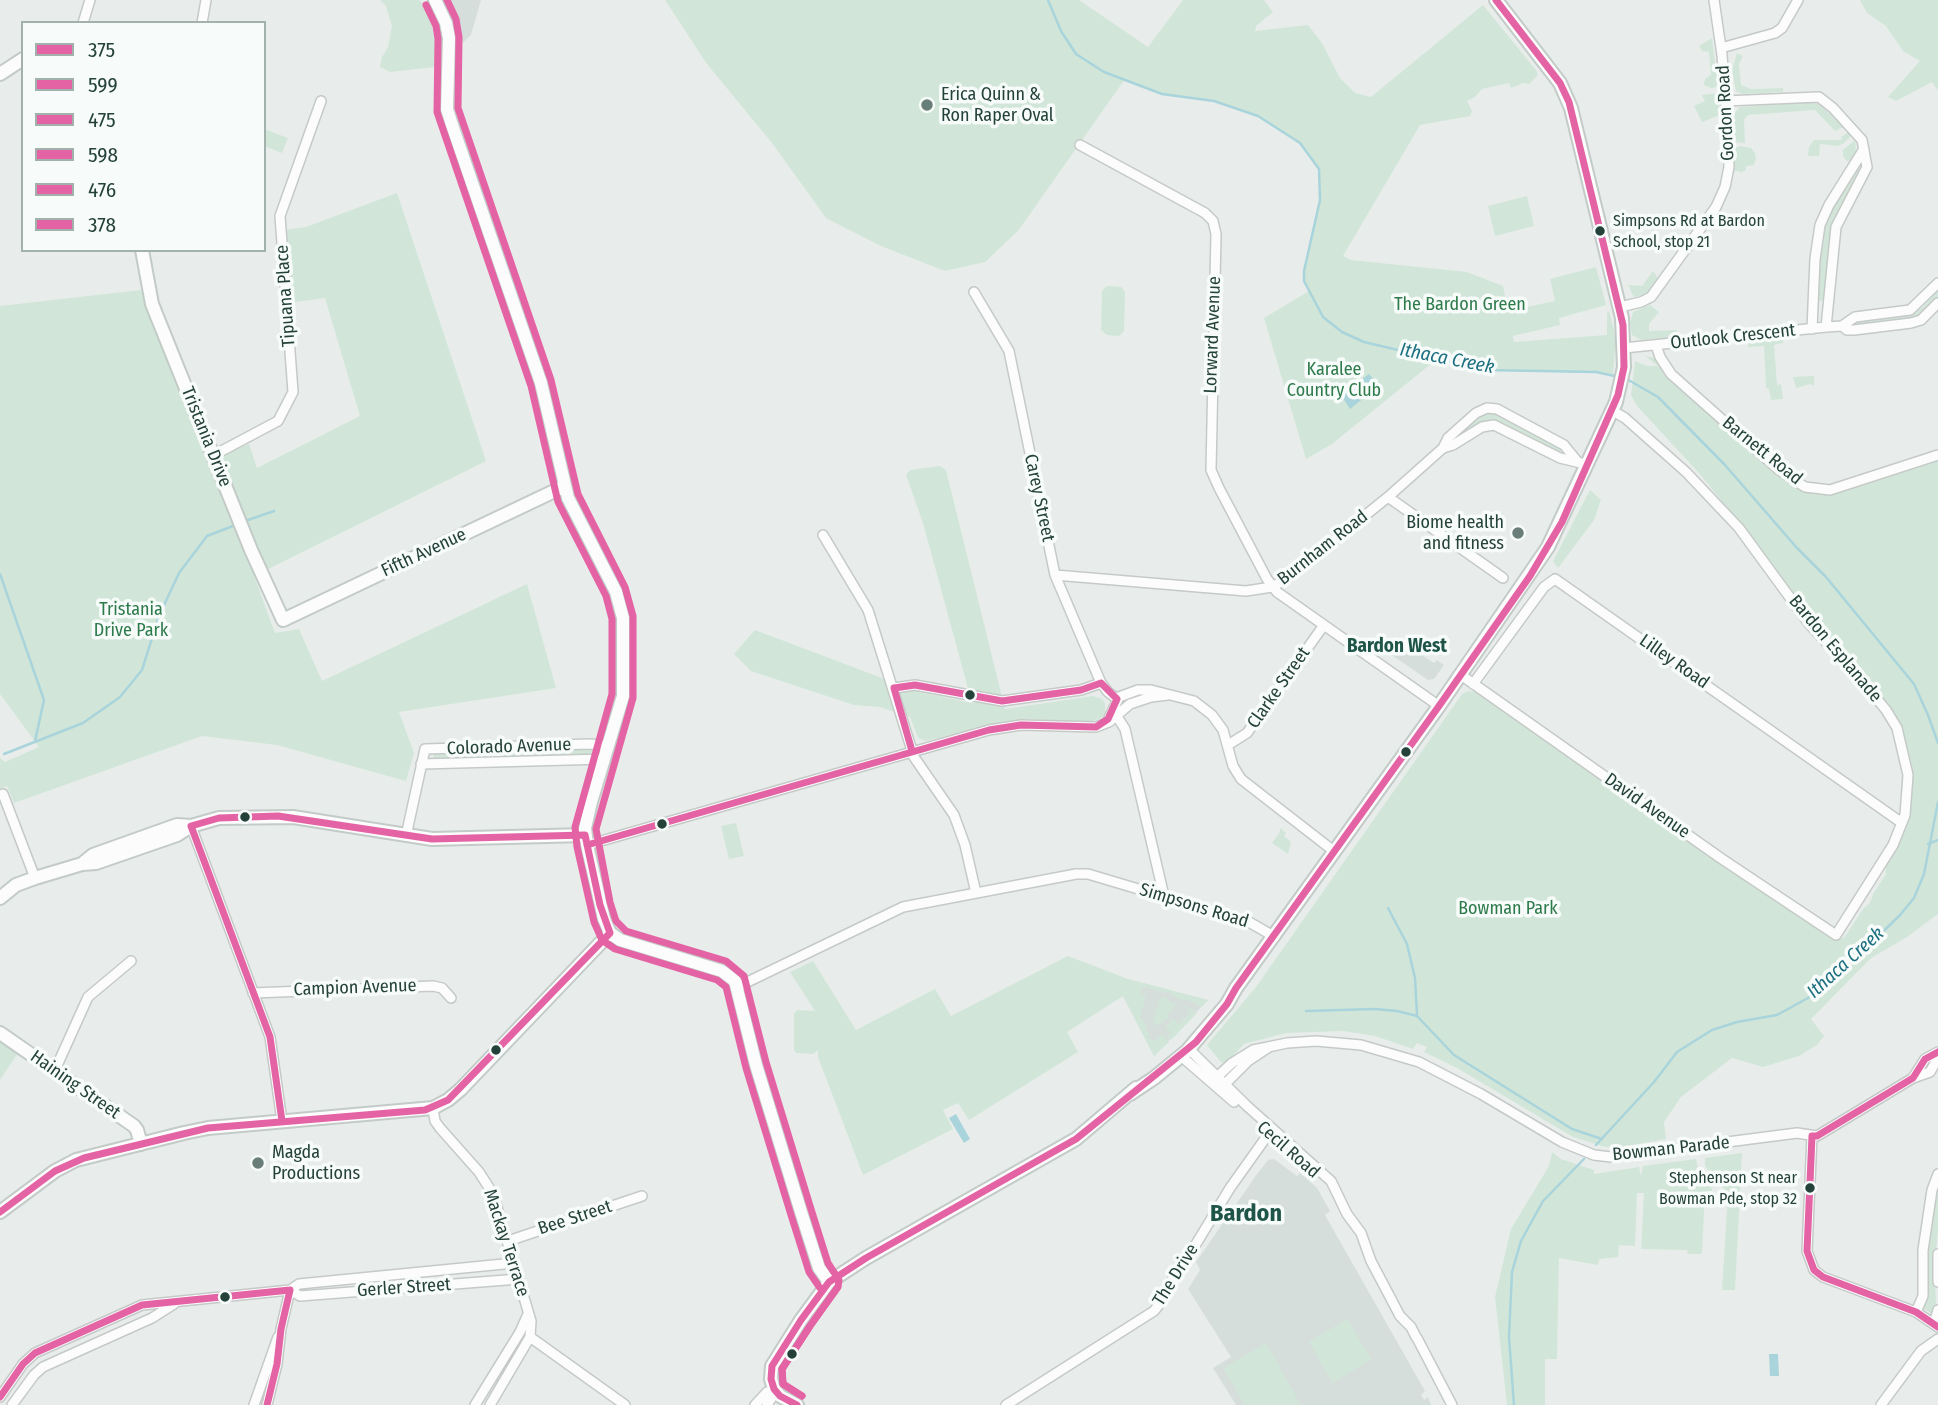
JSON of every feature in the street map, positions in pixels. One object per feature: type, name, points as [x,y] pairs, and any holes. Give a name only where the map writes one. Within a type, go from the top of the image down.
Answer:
[{"type":"main road","points":[[435,0],[446,23],[449,38],[447,109],[541,383],[573,511],[616,592],[623,618],[623,696],[588,812],[586,840],[600,905],[610,933],[620,940],[727,974],[735,981],[756,1065],[801,1212],[819,1268],[829,1282]]},
{"type":"main road","points":[[797,1405],[776,1391],[770,1376],[774,1361],[829,1282],[866,1258],[1076,1139],[1183,1051],[1227,1004],[1461,675],[1540,561],[1562,522],[1582,464],[1613,411],[1621,385],[1625,348],[1620,307],[1569,102],[1560,83],[1496,0]]},
{"type":"main road","points":[[0,74],[21,61]]},
{"type":"main road","name":"Tristania Drive","points":[[142,252],[152,304],[251,550],[283,620]]},
{"type":"main road","name":"Fifth Avenue","points":[[283,620],[565,486]]},
{"type":"main road","points":[[0,898],[16,885],[35,878],[108,859],[177,835],[191,826],[219,818],[278,816],[432,839],[566,837],[586,840]]},
{"type":"main road","points":[[0,1212],[66,1164],[141,1144],[208,1128],[433,1108],[460,1090],[610,933]]},
{"type":"main road","name":"Haining Street","points":[[0,1032],[134,1126],[138,1130],[141,1144]]},
{"type":"street","points":[[84,21],[90,0]]},
{"type":"street","points":[[202,21],[206,0]]},
{"type":"street","name":"Gordon Road","points":[[1620,307],[1651,297],[1719,202],[1729,171],[1726,101],[1714,0]]},
{"type":"street","points":[[1721,48],[1776,33],[1798,0]]},
{"type":"street","points":[[1726,101],[1810,96],[1821,98],[1859,135],[1867,165],[1835,229],[1825,327]]},
{"type":"street","name":"Tipuana Place","points":[[214,455],[278,421],[293,392],[280,215],[321,101]]},
{"type":"street","name":"Lorward Avenue","points":[[1080,145],[1205,213],[1213,221],[1216,234],[1211,470],[1272,587]]},
{"type":"street","points":[[1812,329],[1815,259],[1820,225],[1832,199],[1864,149]]},
{"type":"street","name":"Outlook Crescent","points":[[1625,348],[1842,326],[1854,317],[1910,310],[1938,283]]},
{"type":"street","name":"Carey Street","points":[[974,292],[1009,351],[1055,575],[1101,683],[1117,699]]},
{"type":"street","name":"Outlook Crescent","points":[[1842,326],[1847,330],[1854,330],[1911,323],[1921,320],[1938,303]]},
{"type":"street","name":"Barnett Road","points":[[1657,345],[1660,358],[1671,374],[1779,470],[1805,487],[1830,490],[1938,455]]},
{"type":"street","name":"Burnham Road","points":[[1055,575],[1246,591],[1272,587],[1285,580],[1388,497],[1476,414],[1492,408],[1564,445],[1582,464]]},
{"type":"street","name":"Bardon Esplanade","points":[[1613,411],[1624,417],[1686,472],[1740,528],[1810,625],[1886,709],[1896,728],[1908,775],[1907,803],[1902,823],[1885,860],[1836,935]]},
{"type":"street","name":"Burnham Road","points":[[1443,448],[1453,445],[1479,428],[1494,425],[1560,458],[1582,464]]},
{"type":"street","points":[[1388,497],[1503,578]]},
{"type":"street","points":[[823,535],[868,610],[912,751],[954,815],[976,893]]},
{"type":"street","name":"Lilley Road","points":[[1473,684],[1544,587],[1555,579],[1902,823]]},
{"type":"street","points":[[1272,587],[1439,706]]},
{"type":"street","name":"Clarke Street","points":[[1228,745],[1247,733],[1324,625]]},
{"type":"street","name":"David Avenue","points":[[1461,675],[1722,859],[1836,935]]},
{"type":"street","points":[[894,688],[914,685],[1002,701],[1078,691],[1101,683]]},
{"type":"street","points":[[1100,726],[1108,719],[1117,699],[1125,693],[1142,689],[1194,701],[1206,709],[1221,727],[1234,769],[1241,779],[1335,852]]},
{"type":"street","points":[[586,840],[1006,726],[1100,726],[1134,702],[1168,695]]},
{"type":"street","points":[[1117,699],[1116,715],[1125,729],[1164,896]]},
{"type":"street","name":"Colorado Avenue","points":[[406,836],[425,749],[590,744],[608,746]]},
{"type":"street","name":"Colorado Avenue","points":[[421,764],[604,760]]},
{"type":"street","points":[[3,794],[35,878]]},
{"type":"street","points":[[191,826],[271,1043],[282,1121]]},
{"type":"street","name":"Simpsons Road","points":[[737,987],[899,909],[1083,873],[1249,922],[1275,937]]},
{"type":"street","points":[[55,1070],[88,997],[131,961]]},
{"type":"street","name":"Campion Avenue","points":[[253,993],[433,986],[442,988],[452,998]]},
{"type":"street","name":"Bowman Parade","points":[[1219,1082],[1245,1053],[1269,1046],[1316,1041],[1361,1045],[1419,1062],[1562,1142],[1602,1156],[1622,1157],[1797,1133],[1817,1136],[1913,1077],[1930,1072],[1938,1058]]},
{"type":"street","name":"Cecil Road","points":[[1183,1051],[1270,1131],[1332,1182],[1345,1210],[1362,1233],[1371,1261],[1395,1303],[1412,1322],[1416,1338],[1451,1405]]},
{"type":"street","name":"Bowman Parade","points":[[1913,1077],[1926,1059],[1938,1052]]},
{"type":"street","name":"Mackay Terrace","points":[[433,1108],[435,1121],[479,1171],[491,1191],[529,1313],[532,1328],[530,1337]]},
{"type":"street","name":"The Drive","points":[[1006,1405],[1154,1311],[1162,1301],[1179,1266],[1193,1249],[1270,1131]]},
{"type":"street","points":[[1812,1136],[1807,1251],[1810,1264],[1823,1277],[1916,1312],[1936,1325],[1938,1310]]},
{"type":"street","points":[[1916,1312],[1923,1296],[1923,1250],[1932,1190],[1938,1174]]},
{"type":"street","name":"Bee Street","points":[[508,1241],[642,1196]]},
{"type":"street","points":[[1938,1254],[1938,1282]]},
{"type":"street","name":"Gerler Street","points":[[0,1397],[23,1364],[36,1353],[142,1305],[290,1290],[299,1284],[514,1263]]},
{"type":"street","name":"Gerler Street","points":[[290,1290],[300,1296],[519,1279]]},
{"type":"street","points":[[254,1405],[281,1329],[290,1290]]},
{"type":"street","name":"Gerler Street","points":[[12,1405],[43,1367],[152,1318],[176,1303]]},
{"type":"street","name":"Mackay Terrace","points":[[475,1405],[529,1313]]},
{"type":"street","points":[[267,1405],[278,1364],[281,1329]]},
{"type":"street","points":[[490,1405],[530,1337],[625,1405]]},
{"type":"street","points":[[1881,1405],[1921,1350],[1938,1339]]},
{"type":"street","points":[[755,1405],[767,1392],[776,1391]]},
{"type":"street","points":[[767,1405],[776,1391]]},
{"type":"shaded area","points":[[443,0],[481,0],[471,35],[457,48],[460,30],[456,14]]},
{"type":"shaded area","points":[[1395,638],[1434,663],[1437,660],[1444,665],[1434,679],[1428,680],[1386,651]]},
{"type":"shaded area","points":[[1128,979],[1208,1000],[1154,1056],[1123,996]]},
{"type":"shaded area","points":[[1274,1159],[1297,1176],[1300,1173],[1317,1188],[1330,1211],[1325,1215],[1425,1391],[1421,1395],[1424,1400],[1428,1397],[1431,1405],[1236,1405],[1213,1368],[1231,1357],[1188,1289],[1200,1270],[1196,1262],[1257,1174],[1268,1160]]},
{"type":"green space","points":[[380,0],[419,0],[422,3],[431,20],[436,46],[435,67],[390,72],[380,67],[392,26],[386,6]]},
{"type":"green space","points":[[665,0],[1079,0],[1148,47],[1183,0],[1264,0],[1273,12],[1256,26],[1255,31],[1308,25],[1322,43],[1340,78],[1355,93],[1371,97],[1483,5],[1538,75],[1529,84],[1523,83],[1511,88],[1509,83],[1482,89],[1467,101],[1472,111],[1470,116],[1420,125],[1343,256],[1351,260],[1467,272],[1503,286],[1508,311],[1555,301],[1550,279],[1596,267],[1606,305],[1559,318],[1560,325],[1513,336],[1514,342],[1607,335],[1609,311],[1616,338],[1613,375],[1596,372],[1483,370],[1437,359],[1332,444],[1306,459],[1264,318],[1309,291],[1304,281],[1304,271],[1320,200],[1319,169],[1300,143],[1258,116],[1214,101],[1162,94],[1125,79],[1018,231],[985,262],[945,271],[881,246],[826,218],[772,143],[707,64]]},
{"type":"green space","points":[[1860,0],[1938,0],[1938,91],[1932,82],[1896,101],[1888,97],[1920,61],[1903,51],[1886,26],[1867,13]]},
{"type":"green space","points":[[1712,38],[1718,87],[1711,88],[1704,85],[1705,79],[1711,75],[1709,52],[1702,51],[1699,46]]},
{"type":"green space","points":[[1737,53],[1743,56],[1739,64],[1741,85],[1751,89],[1783,88],[1783,92],[1743,94],[1736,91],[1732,70]]},
{"type":"green space","points":[[1719,93],[1720,115],[1702,122],[1694,106],[1705,101],[1702,95]]},
{"type":"green space","points":[[1807,102],[1819,104],[1844,127],[1835,131],[1815,110],[1748,115],[1744,120],[1745,143],[1733,142],[1733,115],[1740,107]]},
{"type":"green space","points":[[266,130],[288,138],[282,153],[266,147]]},
{"type":"green space","points":[[1849,132],[1852,135],[1844,143],[1838,146],[1820,144],[1819,156],[1808,156],[1809,147],[1814,140],[1842,140],[1841,137]]},
{"type":"green space","points":[[1855,140],[1856,151],[1851,160],[1847,161],[1843,150]]},
{"type":"green space","points":[[1733,148],[1751,148],[1756,159],[1754,165],[1746,166],[1746,170],[1740,173],[1734,171]]},
{"type":"green space","points":[[1862,168],[1832,233],[1824,300],[1817,302],[1821,244],[1827,216],[1847,181]]},
{"type":"green space","name":"Tristania Drive Park","points":[[397,193],[486,461],[254,576],[275,633],[299,629],[322,681],[527,584],[556,688],[399,712],[414,753],[406,781],[277,745],[202,736],[14,803],[7,786],[0,789],[0,758],[5,762],[39,747],[0,694],[0,306],[141,290],[211,460],[249,444],[257,468],[360,416],[325,298],[289,303],[284,230],[306,227]]},
{"type":"green space","points":[[1527,196],[1534,226],[1495,236],[1488,206]]},
{"type":"green space","points":[[1653,271],[1658,278],[1646,294],[1634,297],[1628,285],[1642,286]]},
{"type":"green space","points":[[1107,286],[1121,287],[1125,292],[1124,331],[1119,336],[1107,335],[1101,330],[1102,291]]},
{"type":"green space","points":[[1938,290],[1938,299],[1918,318],[1846,327],[1849,323],[1913,314]]},
{"type":"green space","points":[[1650,305],[1659,312],[1649,324],[1649,331],[1677,330],[1677,337],[1641,340],[1632,335],[1630,323],[1633,312]]},
{"type":"green space","points":[[1784,339],[1783,343],[1774,345],[1777,385],[1781,384],[1783,399],[1771,400],[1769,389],[1766,388],[1764,346],[1748,347],[1748,344]]},
{"type":"green space","name":"Bowman Park","points":[[1645,356],[1655,358],[1667,376],[1812,491],[1938,458],[1938,914],[1907,937],[1871,958],[1811,1019],[1824,1036],[1817,1045],[1799,1056],[1763,1067],[1732,1058],[1681,1097],[1664,1122],[1666,1139],[1616,1148],[1573,1137],[1457,1068],[1424,1052],[1427,1047],[1417,1043],[1413,1049],[1375,1036],[1344,1031],[1286,1033],[1244,1044],[1226,1063],[1221,1062],[1207,1045],[1256,987],[1462,694],[1468,691],[1476,692],[1834,937],[1844,938],[1870,903],[1886,874],[1885,860],[1909,803],[1899,728],[1812,624],[1773,564],[1699,473],[1637,406],[1631,395],[1635,361],[1647,366],[1658,366]]},
{"type":"green space","points":[[1814,376],[1814,386],[1810,384],[1796,388],[1793,377]]},
{"type":"green space","points":[[1492,410],[1560,446],[1564,451],[1557,451],[1496,421],[1477,424],[1448,444],[1480,414]]},
{"type":"green space","points":[[940,466],[946,470],[1005,709],[1093,696],[1105,703],[1102,718],[1089,722],[1028,719],[1012,721],[925,741],[918,738],[910,717],[880,707],[854,705],[751,671],[734,654],[755,630],[919,692],[972,703],[923,523],[906,475],[910,470]]},
{"type":"green space","points":[[1590,490],[1601,500],[1594,520],[1558,568],[1553,561]]},
{"type":"green space","points":[[432,749],[590,749],[593,752],[588,755],[435,763]]},
{"type":"green space","points":[[736,823],[744,856],[729,859],[721,826]]},
{"type":"green space","points":[[1280,828],[1291,842],[1288,854],[1272,843]]},
{"type":"green space","points":[[1068,956],[1128,979],[1208,1000],[1202,1007],[1170,993],[1142,987],[1140,994],[1146,995],[1140,1018],[1147,1024],[1147,1036],[1154,1042],[1162,1034],[1169,1042],[1154,1056],[1123,996],[1067,1032],[1078,1052],[969,1120],[958,1103],[943,1110],[953,1129],[863,1175],[818,1057],[818,1050],[813,1054],[796,1053],[794,1050],[794,1014],[797,1010],[815,1011],[790,972],[813,961],[856,1030],[935,989],[951,1016]]},
{"type":"green space","points":[[1163,996],[1176,1005],[1167,1014],[1169,1017],[1158,1026],[1153,1022]]},
{"type":"green space","points":[[1185,1005],[1197,1013],[1171,1040],[1167,1036],[1171,1032],[1165,1027],[1173,1019],[1179,1024],[1190,1013]]},
{"type":"green space","points":[[0,1041],[18,1053],[0,1080]]},
{"type":"green space","points":[[1552,1152],[1561,1159],[1594,1170],[1594,1174],[1639,1167],[1641,1176],[1643,1166],[1696,1159],[1699,1173],[1712,1189],[1705,1191],[1702,1254],[1688,1254],[1687,1250],[1641,1249],[1644,1193],[1637,1193],[1635,1246],[1619,1245],[1618,1257],[1599,1259],[1598,1265],[1559,1258],[1557,1359],[1545,1359],[1545,1405],[1507,1405],[1495,1297],[1511,1229],[1549,1166]]},
{"type":"green space","points":[[1742,1153],[1735,1290],[1722,1290],[1728,1194],[1705,1166],[1705,1158]]},
{"type":"green space","points":[[1938,1187],[1938,1232],[1934,1266],[1936,1303],[1932,1314],[1924,1309],[1924,1306],[1927,1296],[1928,1245]]},
{"type":"green space","points":[[1347,1319],[1371,1359],[1333,1383],[1309,1342]]},
{"type":"green space","points":[[1266,1343],[1301,1405],[1244,1405],[1224,1368]]},
{"type":"water","points":[[1369,374],[1379,386],[1350,409],[1341,395]]},
{"type":"water","points":[[956,1114],[970,1139],[964,1143],[949,1118]]},
{"type":"water","points":[[1769,1354],[1778,1354],[1779,1376],[1770,1376]]},
{"type":"waterway","name":"Ithaca Creek","points":[[1048,0],[1061,31],[1076,54],[1104,72],[1162,94],[1214,101],[1258,116],[1300,143],[1319,169],[1320,200],[1304,281],[1323,317],[1342,332],[1364,342],[1483,370],[1596,372],[1619,377]]},
{"type":"waterway","name":"Ithaca Creek","points":[[1625,378],[1658,397],[1725,465],[1797,548],[1826,577],[1914,684],[1938,743]]},
{"type":"waterway","points":[[248,520],[274,511]]},
{"type":"waterway","points":[[4,754],[83,723],[120,697],[142,670],[159,616],[179,573],[207,536],[233,526]]},
{"type":"waterway","points":[[0,574],[44,700],[35,741]]},
{"type":"waterway","name":"Ithaca Creek","points":[[1596,1145],[1654,1082],[1677,1052],[1712,1030],[1737,1022],[1777,1015],[1808,998],[1855,959],[1900,915],[1914,898],[1924,874],[1938,802]]},
{"type":"waterway","name":"Ithaca Creek","points":[[1928,844],[1938,840]]},
{"type":"waterway","points":[[1388,908],[1407,944],[1415,978],[1417,1015]]},
{"type":"waterway","points":[[1306,1011],[1375,1009],[1417,1016],[1454,1055],[1572,1129],[1602,1139]]},
{"type":"waterway","name":"Ithaca Creek","points":[[1514,1405],[1509,1337],[1512,1272],[1521,1241],[1543,1201],[1584,1159]]},
{"type":"transit line","name":"598","points":[[447,0],[456,19],[459,37],[458,108],[551,380],[578,494],[625,587],[633,616],[633,698],[596,829],[610,902],[616,921],[626,931],[726,961],[744,976],[766,1062],[811,1209],[828,1263],[839,1280],[838,1287],[782,1369],[783,1384],[802,1396]]},
{"type":"transit line","name":"375","points":[[797,1405],[780,1396],[774,1389],[771,1379],[772,1366],[829,1282],[866,1258],[1076,1139],[1196,1042],[1227,1004],[1439,706],[1530,576],[1562,522],[1618,395],[1624,367],[1623,325],[1569,102],[1560,83],[1496,0]]},
{"type":"transit line","name":"599","points":[[426,5],[436,26],[438,39],[437,112],[531,386],[558,502],[606,596],[612,619],[612,694],[575,827],[594,922],[602,940],[615,949],[717,980],[726,987],[746,1068],[791,1215],[809,1272],[820,1288]]},
{"type":"transit line","name":"475","points":[[587,845],[989,730],[1021,725],[1096,727],[1108,719],[1117,699],[1101,683],[1081,690],[1002,701],[915,685],[894,688],[912,751]]},
{"type":"transit line","name":"475","points":[[0,1212],[55,1171],[84,1158],[208,1128],[425,1110],[448,1100],[610,933],[600,905],[585,835],[432,839],[278,816],[219,818],[191,826],[270,1037],[282,1121]]},
{"type":"transit line","name":"378","points":[[1812,1136],[1817,1136],[1913,1078],[1925,1059],[1938,1052]]},
{"type":"transit line","name":"378","points":[[1812,1136],[1807,1251],[1814,1270],[1823,1277],[1916,1312],[1938,1327]]},
{"type":"transit line","name":"599","points":[[802,1396],[783,1384],[782,1369],[837,1288]]},
{"type":"transit line","name":"476","points":[[0,1397],[23,1364],[35,1353],[142,1305],[290,1290]]},
{"type":"transit line","name":"476","points":[[267,1405],[290,1290]]},
{"type":"place","name":"Erica Quinn & Ron Raper Oval","points":[[927,105]]},
{"type":"place","name":"Simpsons Rd at Bardon School, stop 21","points":[[1600,231]]},
{"type":"place","name":"Biome health and fitness","points":[[1518,533]]},
{"type":"place","name":"Magda Productions","points":[[258,1163]]},
{"type":"place","name":"Stephenson St near Bowman Pde, stop 32","points":[[1810,1188]]},
{"type":"district","name":"Bardon West","points":[[1397,647]]},
{"type":"district","name":"Bardon","points":[[1246,1214]]},
{"type":"park label","name":"The Bardon Green","points":[[1460,305]]},
{"type":"park label","name":"Karalee Country Club","points":[[1334,380]]}]
